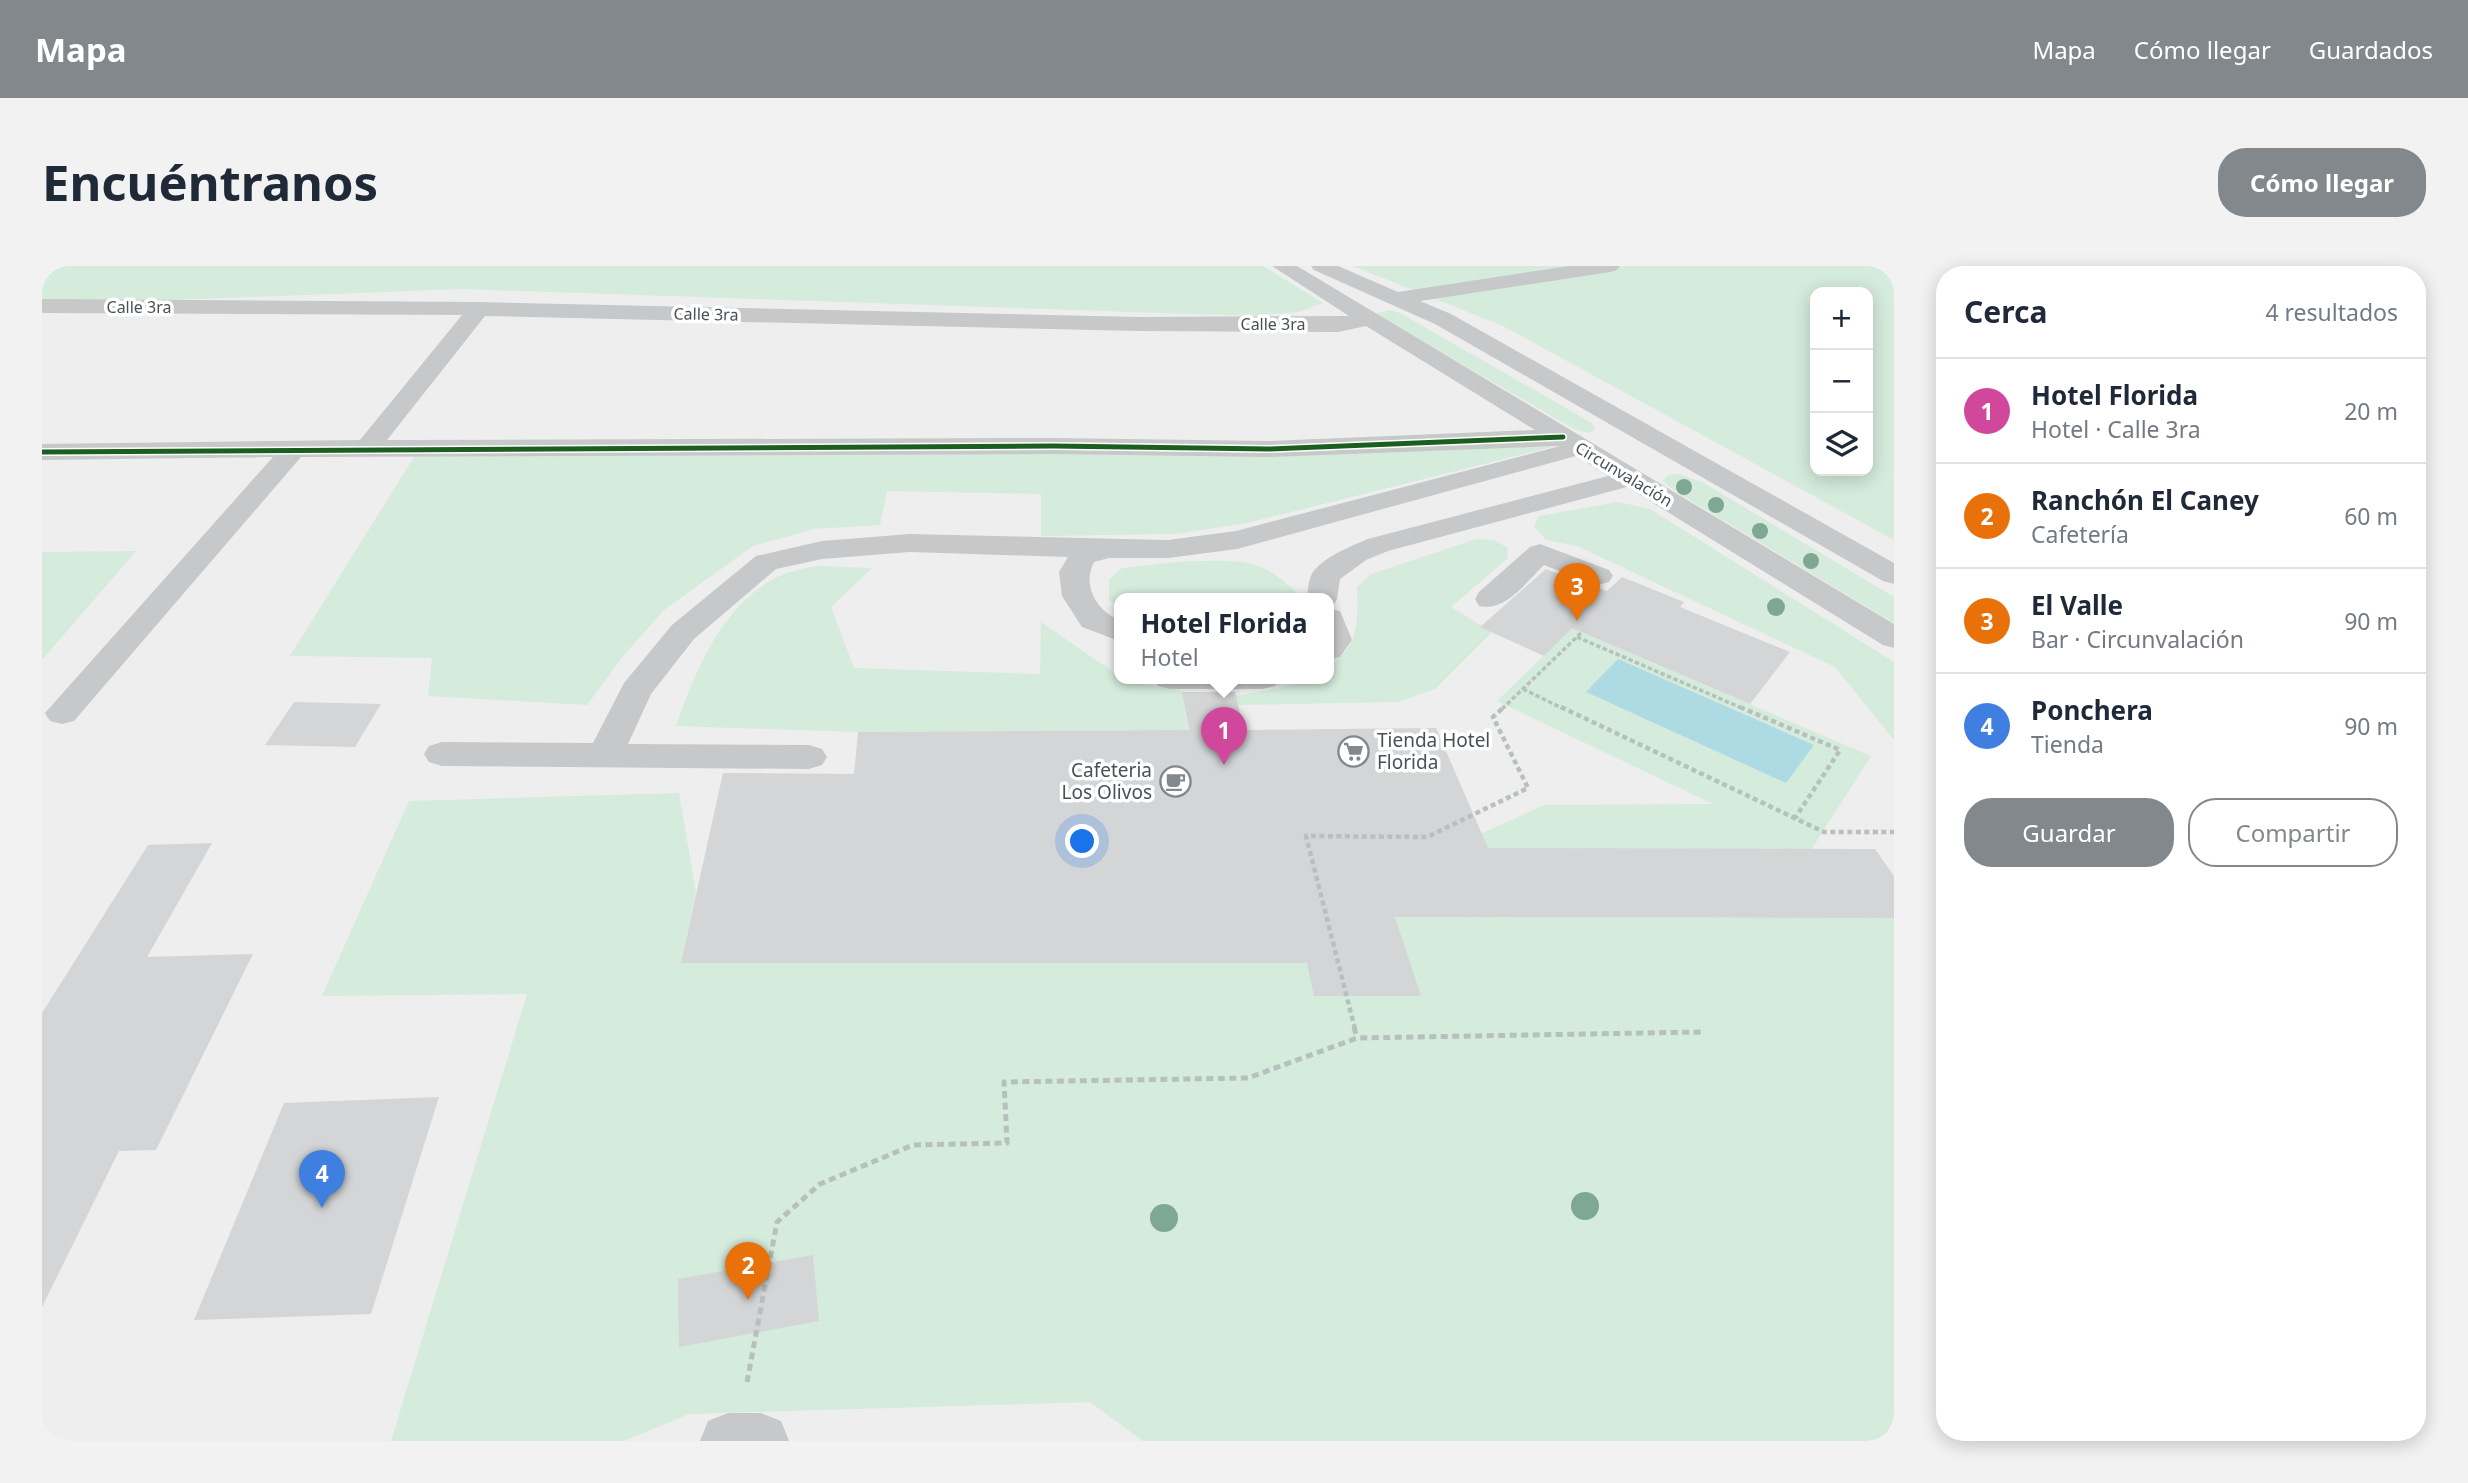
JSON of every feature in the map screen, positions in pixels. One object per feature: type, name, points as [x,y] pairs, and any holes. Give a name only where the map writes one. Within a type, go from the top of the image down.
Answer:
[{"type":"street","name":"Circunvalación","points":[[1282,266],[1894,638]]},
{"type":"street","points":[[1321,266],[1443,319],[1894,575]]},
{"type":"street","points":[[1399,298],[1610,266]]},
{"type":"street","name":"Calle 3ra","points":[[42,306],[479,309],[1151,324],[1338,325],[1370,319]]},
{"type":"street","points":[[368,448],[479,309]]},
{"type":"street","points":[[42,452],[1054,446],[1269,449],[1572,442]]},
{"type":"street","points":[[604,755],[636,691],[675,642],[766,562],[822,550],[910,543],[1168,549],[1237,540],[1572,442]]},
{"type":"street","points":[[1323,593],[1326,575],[1356,554],[1378,545],[1486,516],[1619,471],[1672,448]]},
{"type":"street","points":[[62,713],[294,449]]},
{"type":"street","points":[[1486,516],[1540,553],[1598,576]]},
{"type":"street","points":[[1107,549],[1083,556],[1074,572],[1077,596],[1106,626],[1114,644]]},
{"type":"street","points":[[1490,599],[1540,553]]},
{"type":"street","points":[[442,754],[809,757]]},
{"type":"street","points":[[728,1441],[761,1441]]},
{"type":"path","points":[[1357,1038],[1306,836],[1427,837],[1528,788],[1493,717],[1582,632]]},
{"type":"path","points":[[1577,637],[1840,750],[1795,818]]},
{"type":"path","points":[[1523,689],[1824,832],[1894,832]]},
{"type":"path","points":[[736,1440],[777,1222],[820,1185],[914,1145],[1007,1143],[1004,1082],[1248,1078],[1357,1038],[1701,1032]]},
{"type":"green space","points":[[42,266],[1263,266],[1323,303],[1299,312],[1250,316],[461,289],[42,305]]},
{"type":"green space","points":[[1353,266],[1894,266],[1894,540],[1503,326]]},
{"type":"green space","points":[[1389,310],[1400,313],[1592,423],[1595,429],[1589,433],[1574,429],[1375,314]]},
{"type":"green space","points":[[1552,447],[1247,523],[1176,534],[1041,536],[1041,494],[887,491],[880,525],[814,529],[753,546],[664,610],[624,655],[587,705],[428,696],[432,658],[290,656],[416,454]]},
{"type":"green space","points":[[1680,474],[1704,483],[1894,597],[1894,623],[1678,493],[1663,481],[1668,475]]},
{"type":"green space","points":[[1618,502],[1650,509],[1894,662],[1894,740],[1835,667],[1577,546],[1546,540],[1534,526],[1539,516]]},
{"type":"green space","points":[[1476,539],[1494,540],[1508,548],[1507,559],[1451,607],[1492,632],[1435,689],[1398,702],[1238,705],[1236,696],[1298,684],[1334,684],[1334,662],[1347,650],[1355,631],[1357,587],[1371,574]]},
{"type":"green space","points":[[136,551],[42,660],[42,552]]},
{"type":"green space","points":[[1186,561],[1235,561],[1273,573],[1297,593],[1114,593],[1114,604],[1109,600],[1109,580],[1122,568]]},
{"type":"green space","points":[[819,566],[872,568],[831,607],[854,668],[1040,674],[1041,622],[1114,673],[1114,684],[1145,684],[1182,691],[1188,730],[858,732],[676,726],[702,662],[726,622],[758,589],[777,577]]},
{"type":"green space","points":[[1572,628],[1871,756],[1811,850],[1450,848],[1544,805],[1713,804],[1497,701]]},
{"type":"green space","points":[[679,793],[696,893],[681,963],[1307,963],[1314,995],[1420,996],[1395,917],[1894,918],[1894,1441],[1143,1441],[1090,1402],[689,1414],[624,1441],[391,1441],[527,994],[322,996],[409,801]]},
{"type":"water","points":[[1618,659],[1814,745],[1786,783],[1586,692]]},
{"type":"building","points":[[1546,569],[1607,591],[1622,577],[1684,602],[1680,607],[1790,652],[1750,704],[1572,628],[1544,656],[1480,627]]},
{"type":"building","points":[[1182,692],[1235,692],[1244,730],[1436,728],[1488,848],[1875,849],[1894,876],[1894,918],[1395,917],[1421,996],[1314,996],[1307,963],[681,963],[723,773],[854,774],[858,732],[1189,730]]},
{"type":"building","points":[[294,702],[381,704],[355,747],[265,745]]},
{"type":"building","points":[[212,843],[147,957],[253,954],[156,1150],[119,1151],[42,1307],[42,1013],[148,845]]},
{"type":"building","points":[[439,1097],[371,1314],[194,1320],[284,1103]]},
{"type":"building","points":[[813,1255],[819,1321],[679,1347],[678,1279]]},
{"type":"cycle path","points":[[42,452],[1054,446],[1269,449],[1563,437]]},
{"type":"place","name":"El Valle","points":[[1577,621]]},
{"type":"place","name":"Tienda Hotel Florida","points":[[1354,751]]},
{"type":"place","name":"Hotel Florida","points":[[1224,765]]},
{"type":"place","name":"Cafeteria Los Olivos","points":[[1175,781]]},
{"type":"place","name":"Ponchera","points":[[322,1208]]},
{"type":"place","name":"Ranchón El Caney","points":[[748,1300]]}]
